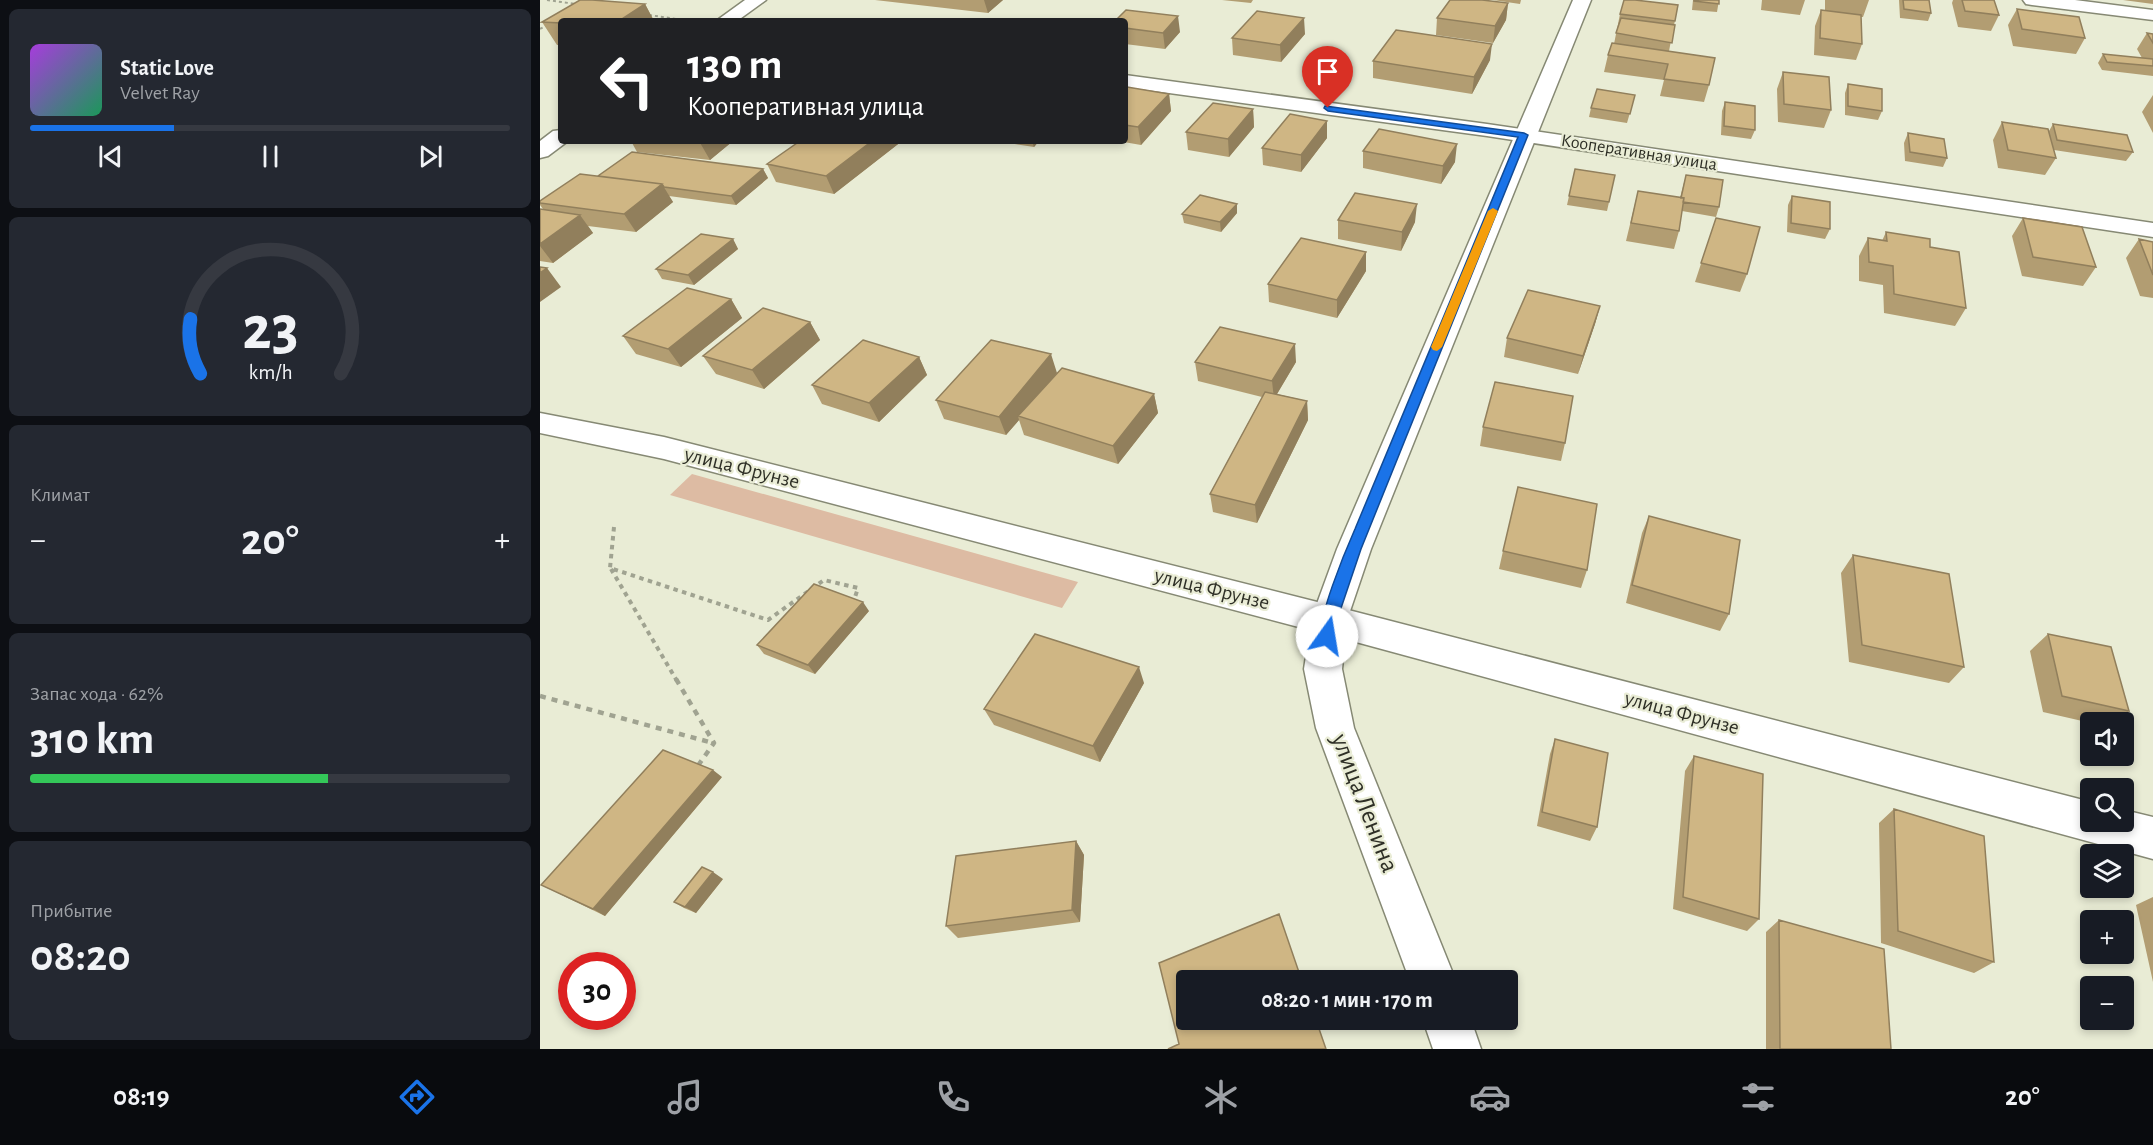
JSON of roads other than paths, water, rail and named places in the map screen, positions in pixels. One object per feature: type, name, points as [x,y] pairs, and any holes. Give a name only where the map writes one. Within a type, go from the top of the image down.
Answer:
[{"type":"street","points":[[730,18],[757,0]]},
{"type":"street","name":"улица Ленина","points":[[1429,970],[1335,728],[1323,669],[1329,620],[1354,549],[1582,0]]},
{"type":"street","points":[[2032,0],[2153,15]]},
{"type":"street","name":"Кооперативная улица","points":[[1128,81],[1524,135],[2153,230]]},
{"type":"street","points":[[540,151],[558,138]]},
{"type":"street","name":"улица Фрунзе","points":[[540,423],[675,451],[1329,620],[2080,819]]},
{"type":"street","name":"улица Фрунзе","points":[[2130,832],[2153,838]]},
{"type":"street","points":[[1450,1030],[1457,1049]]}]
